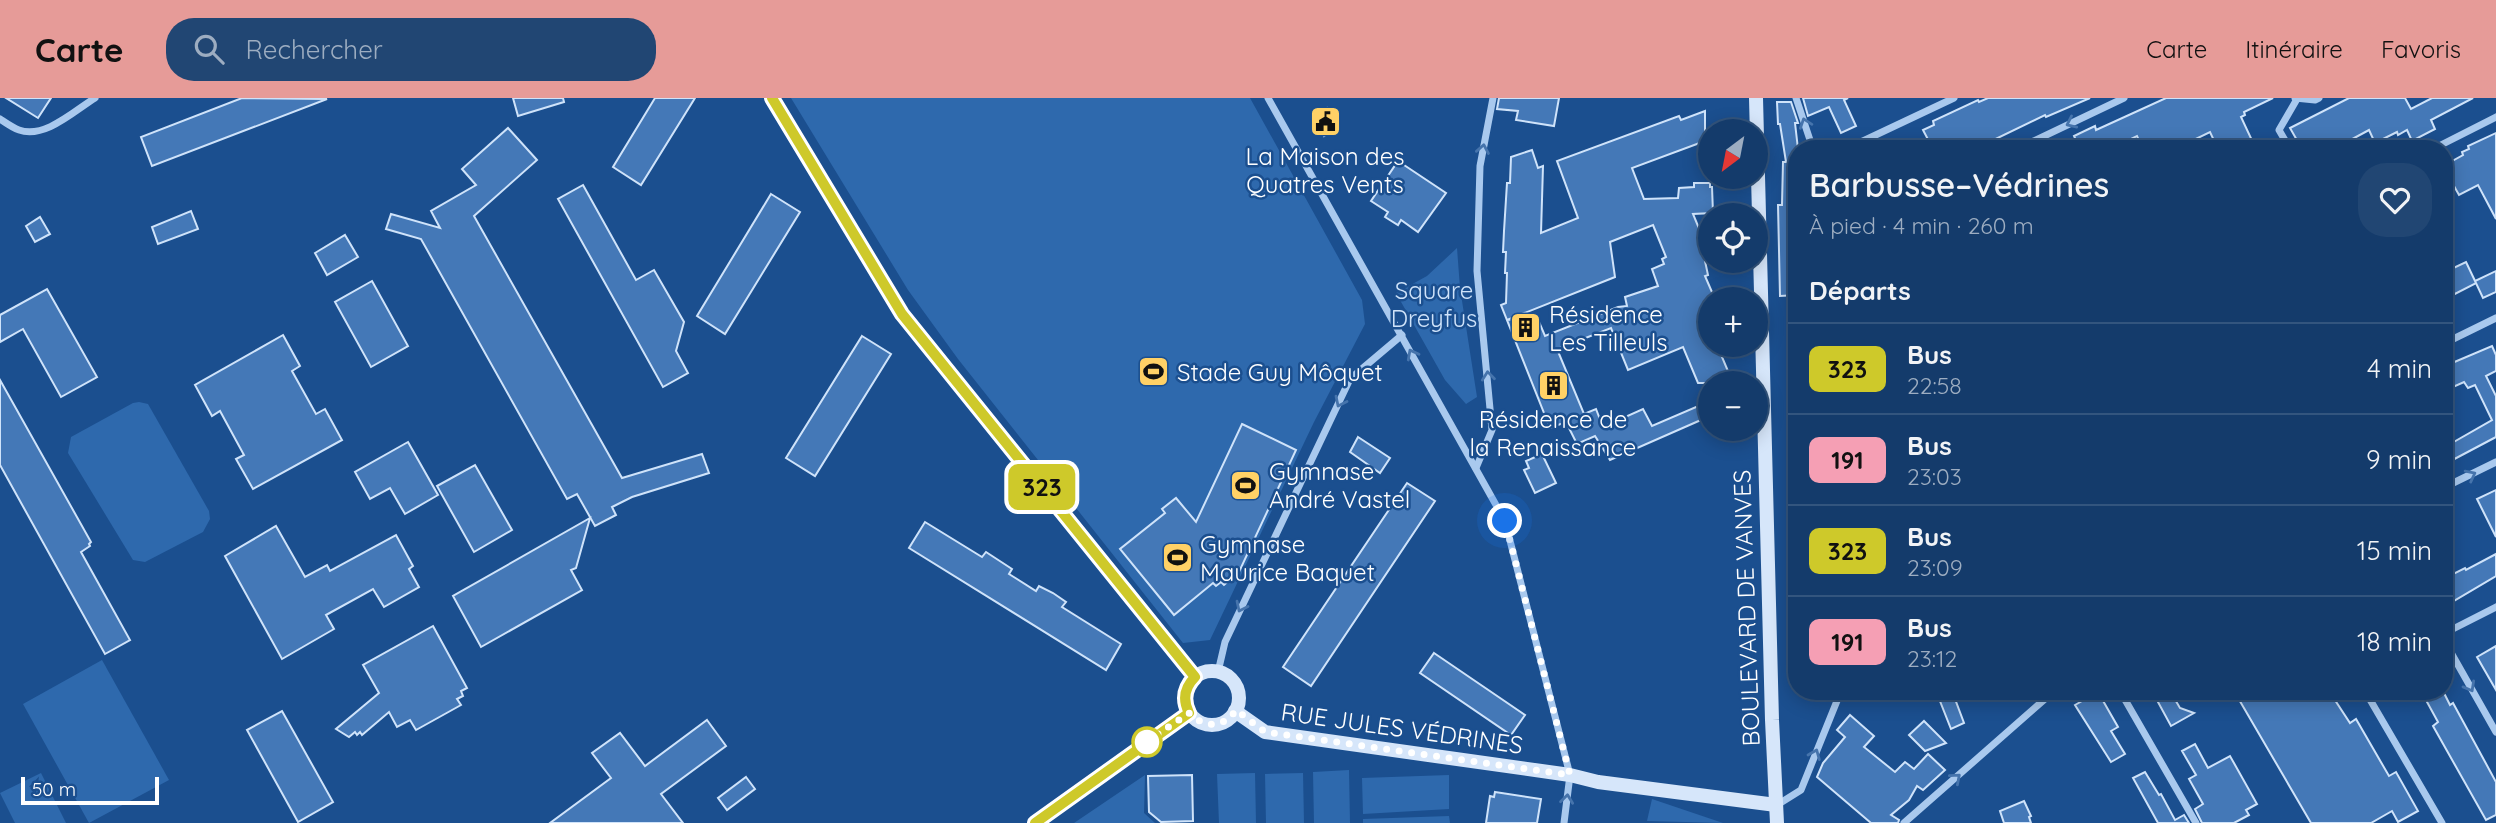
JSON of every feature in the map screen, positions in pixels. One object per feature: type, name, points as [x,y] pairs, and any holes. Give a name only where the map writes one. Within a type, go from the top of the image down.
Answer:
[{"type":"street","points":[[0,119],[19,130],[43,131],[95,98]]},
{"type":"street","points":[[772,98],[902,314],[1195,677]]},
{"type":"street","points":[[1268,98],[1505,521],[1570,775],[1564,823]]},
{"type":"street","points":[[1476,468],[1492,430],[1477,271],[1480,166],[1493,98]]},
{"type":"street","name":"BOULEVARD DE VANVES","points":[[1756,98],[1777,823]]},
{"type":"street","points":[[1796,98],[1810,140]]},
{"type":"street","points":[[1865,140],[1954,98]]},
{"type":"street","points":[[2036,140],[2124,98]]},
{"type":"street","points":[[2285,140],[2279,130],[2296,99],[2319,98]]},
{"type":"street","points":[[2451,140],[2496,117]]},
{"type":"street","points":[[2453,339],[2496,318]]},
{"type":"street","points":[[1218,672],[1225,642],[1350,380],[1402,335]]},
{"type":"street","points":[[2453,484],[2496,462]]},
{"type":"street","points":[[2453,629],[2496,607]]},
{"type":"street","points":[[2453,656],[2496,732]]},
{"type":"street","points":[[1207,672],[1218,672],[1236,686],[1236,710],[1228,720],[1215,725],[1197,721],[1186,706],[1185,692],[1195,677],[1207,672]]},
{"type":"street","points":[[1776,805],[1801,790],[1837,700]]},
{"type":"street","points":[[1905,823],[2044,700]]},
{"type":"street","points":[[2125,700],[2196,823]]},
{"type":"street","points":[[2370,700],[2442,823]]},
{"type":"street","name":"RUE JULES VÉDRINES","points":[[1236,710],[1265,732],[1570,775],[1598,782],[1776,805]]},
{"type":"street","points":[[1035,823],[1189,713]]},
{"type":"green space","name":"Stade Guy Môquet","points":[[791,98],[1250,98],[1362,300],[1365,324],[1314,422],[1210,640],[1183,643],[958,359],[908,290]]},
{"type":"green space","name":"Square Dreyfus","points":[[1457,248],[1460,288],[1477,397],[1466,404],[1445,380],[1396,293],[1427,276]]},
{"type":"green space","points":[[139,402],[148,404],[209,511],[210,519],[203,532],[145,562],[133,560],[68,453],[71,437]]},
{"type":"green space","points":[[102,660],[169,780],[89,823],[23,704]]},
{"type":"green space","points":[[1349,770],[1350,823],[1314,823],[1313,772]]},
{"type":"green space","points":[[41,773],[66,823],[15,823],[0,793]]},
{"type":"green space","points":[[1255,773],[1256,823],[1219,823],[1217,774]]},
{"type":"green space","points":[[1303,773],[1304,823],[1266,823],[1265,774]]},
{"type":"green space","points":[[1145,775],[1144,813],[1155,823],[1074,823]]},
{"type":"green space","points":[[1449,775],[1449,809],[1363,814],[1362,778]]},
{"type":"green space","points":[[1652,799],[1723,823],[1647,821]]},
{"type":"green space","points":[[1449,816],[1450,823],[1363,823],[1363,819]]},
{"type":"building","points":[[6,98],[51,98],[38,118]]},
{"type":"building","points":[[242,98],[327,99],[152,166],[141,137]]},
{"type":"building","points":[[513,98],[563,98],[564,102],[518,116]]},
{"type":"building","points":[[655,98],[695,98],[641,185],[613,167]]},
{"type":"building","points":[[1499,98],[1559,98],[1554,126],[1516,120],[1518,111],[1497,109]]},
{"type":"building","points":[[1803,98],[1848,98],[1844,100],[1856,126],[1841,133],[1829,107],[1808,116]]},
{"type":"building","points":[[1988,98],[2090,98],[2046,117],[2045,115],[1994,140],[1928,140],[1923,130],[1934,125],[1933,121],[1978,100],[1979,102]]},
{"type":"building","points":[[2166,98],[2273,98],[2244,112],[2245,115],[2241,117],[2252,140],[2214,140],[2210,132],[2194,140],[2139,140],[2137,136],[2129,140],[2076,140],[2074,136],[2095,126],[2096,130]]},
{"type":"building","points":[[2349,98],[2405,98],[2411,109],[2432,98],[2473,98],[2431,120],[2435,129],[2414,140],[2407,130],[2398,135],[2397,132],[2381,140],[2374,140],[2369,130],[2351,140],[2297,140],[2290,128]]},
{"type":"building","points":[[1777,102],[1791,102],[1798,123],[1795,123],[1797,140],[1788,140],[1788,296],[1780,296],[1778,205],[1782,205],[1783,162],[1786,162],[1778,124]]},
{"type":"building","name":"La Maison des Quatres Vents","points":[[1327,108],[1338,127],[1324,136],[1313,117]]},
{"type":"building","points":[[1705,111],[1705,119],[1698,119],[1698,144],[1632,168],[1644,199],[1678,198],[1679,188],[1694,187],[1694,183],[1698,183],[1698,189],[1712,189],[1713,203],[1698,203],[1698,214],[1693,214],[1698,226],[1698,273],[1708,273],[1705,276],[1710,287],[1698,287],[1698,357],[1722,357],[1728,371],[1698,371],[1698,383],[1683,347],[1628,370],[1611,328],[1557,349],[1584,414],[1596,409],[1603,427],[1643,409],[1652,426],[1698,406],[1698,421],[1610,460],[1595,436],[1577,444],[1566,422],[1550,428],[1501,305],[1506,303],[1506,252],[1503,252],[1511,157],[1532,150],[1538,168],[1543,166],[1541,233],[1578,218],[1557,161],[1679,116],[1681,120]],"holes":[[[1653,225],[1666,257],[1662,259],[1664,264],[1652,269],[1658,286],[1625,297],[1627,306],[1618,307],[1545,336],[1537,317],[1507,320],[1615,277],[1610,242]]]},
{"type":"building","points":[[508,128],[537,160],[474,216],[622,478],[702,454],[709,473],[632,497],[612,507],[616,515],[595,526],[577,494],[567,499],[421,239],[386,229],[391,214],[440,228],[431,211],[476,185],[462,169]]},
{"type":"building","points":[[2496,133],[2496,219],[2478,185],[2459,195],[2453,186],[2453,161],[2463,155],[2462,152],[2469,149],[2468,146]]},
{"type":"building","points":[[1398,161],[1446,193],[1418,232],[1401,220],[1398,225],[1385,217],[1388,212],[1371,201]]},
{"type":"building","points":[[583,185],[636,280],[654,270],[684,322],[676,351],[688,373],[663,387],[558,199]]},
{"type":"building","points":[[771,194],[800,212],[725,334],[697,316]]},
{"type":"building","points":[[191,211],[198,229],[158,244],[152,227]]},
{"type":"building","points":[[40,217],[50,234],[35,242],[26,226]]},
{"type":"building","points":[[345,235],[358,257],[327,275],[315,253]]},
{"type":"building","points":[[2466,262],[2475,281],[2496,271],[2496,292],[2483,298],[2476,283],[2453,295],[2453,268]]},
{"type":"building","points":[[372,281],[408,346],[371,367],[335,302]]},
{"type":"building","points":[[47,289],[97,377],[61,397],[23,329],[0,342],[0,315]]},
{"type":"building","points":[[283,335],[300,366],[292,371],[316,414],[325,409],[342,440],[253,489],[236,459],[244,455],[220,411],[212,416],[195,385]]},
{"type":"building","points":[[862,336],[891,354],[815,476],[786,458]]},
{"type":"building","points":[[2492,346],[2496,355],[2496,371],[2486,376],[2496,396],[2496,437],[2453,460],[2453,442],[2492,420],[2475,385],[2468,388],[2464,382],[2453,387],[2453,363]]},
{"type":"building","points":[[0,380],[91,542],[90,546],[81,552],[130,640],[105,654],[0,465]]},
{"type":"building","points":[[1242,424],[1296,450],[1239,572],[1224,585],[1221,582],[1216,586],[1213,583],[1174,615],[1120,549],[1165,513],[1162,509],[1176,498],[1196,522]]},
{"type":"building","points":[[1358,437],[1390,458],[1380,473],[1350,452]]},
{"type":"building","points":[[408,442],[438,495],[405,514],[390,488],[370,499],[355,472]]},
{"type":"building","points":[[1542,454],[1556,483],[1535,493],[1524,470],[1529,468],[1526,461]]},
{"type":"building","points":[[475,465],[512,530],[474,552],[437,486]]},
{"type":"building","points":[[1407,483],[1435,501],[1311,686],[1283,667]]},
{"type":"building","points":[[2496,490],[2496,537],[2477,499]]},
{"type":"building","points":[[590,518],[576,568],[571,570],[582,590],[481,647],[453,596]]},
{"type":"building","points":[[925,522],[982,557],[986,552],[1012,569],[1009,574],[1036,591],[1039,586],[1053,593],[1066,602],[1062,607],[1121,644],[1106,670],[909,548]]},
{"type":"building","points":[[276,526],[305,577],[327,565],[330,571],[396,535],[413,566],[409,569],[419,587],[384,607],[373,589],[326,615],[334,629],[282,659],[225,556]]},
{"type":"building","points":[[2496,554],[2496,576],[2453,601],[2453,574],[2465,568],[2466,570]]},
{"type":"building","points":[[433,626],[467,688],[461,691],[463,696],[457,699],[461,705],[416,730],[410,720],[397,727],[389,712],[362,735],[355,732],[349,737],[336,729],[379,693],[363,665]]},
{"type":"building","points":[[2496,646],[2496,690],[2477,657]]},
{"type":"building","points":[[1434,653],[1525,715],[1511,735],[1420,673]]},
{"type":"building","points":[[1940,700],[1955,700],[1964,723],[1951,729]]},
{"type":"building","points":[[2084,700],[2103,700],[2118,727],[2111,731],[2125,754],[2111,762],[2075,705]]},
{"type":"building","points":[[2157,700],[2175,700],[2180,708],[2194,713],[2171,726]]},
{"type":"building","points":[[2239,700],[2335,700],[2350,723],[2356,719],[2389,776],[2396,772],[2418,811],[2398,822],[2392,811],[2371,823],[2311,823]]},
{"type":"building","points":[[2426,700],[2448,700],[2450,705],[2453,703],[2496,782],[2496,815],[2486,820],[2433,726],[2438,722]]},
{"type":"building","points":[[282,711],[333,802],[298,822],[247,730]]},
{"type":"building","points":[[1850,715],[1874,736],[1864,747],[1895,772],[1905,762],[1914,769],[1928,754],[1945,770],[1923,790],[1917,786],[1909,800],[1891,815],[1899,820],[1898,823],[1871,823],[1817,777],[1823,763],[1845,737],[1837,730]]},
{"type":"building","points":[[707,720],[726,746],[661,794],[683,823],[550,823],[611,778],[592,753],[620,733],[645,766]]},
{"type":"building","points":[[1924,721],[1946,743],[1925,751],[1909,735]]},
{"type":"building","points":[[2195,744],[2208,768],[2230,756],[2257,804],[2246,810],[2249,815],[2234,823],[2202,823],[2195,809],[2203,804],[2189,779],[2196,775],[2182,751]]},
{"type":"building","points":[[2145,772],[2175,820],[2184,815],[2189,823],[2158,823],[2133,778]]},
{"type":"building","points":[[1192,775],[1193,821],[1161,822],[1149,812],[1148,776]]},
{"type":"building","points":[[746,777],[755,789],[727,810],[718,798]]},
{"type":"building","points":[[1495,792],[1541,799],[1537,823],[1486,823],[1490,796],[1494,797]]},
{"type":"building","points":[[2024,801],[2031,816],[2031,823],[2004,823],[2000,811]]},
{"type":"bus line","name":"323","points":[[772,98],[902,314],[1195,677],[1185,692],[1189,713],[1035,823]]},
{"type":"place","name":"La Maison des Quatres Vents","points":[[1325,122]]},
{"type":"place","name":"Résidence Les Tilleuls","points":[[1526,328]]},
{"type":"place","name":"Stade Guy Môquet","points":[[1154,372]]},
{"type":"place","name":"Résidence de la Renaissance","points":[[1553,385]]},
{"type":"place","name":"Gymnase André Vastel","points":[[1246,485]]},
{"type":"place","name":"Gymnase Maurice Baquet","points":[[1177,558]]},
{"type":"route","points":[[1147,742],[1142,745],[1189,713],[1197,721],[1215,725],[1228,720],[1236,710],[1265,732],[1570,775],[1505,521]]}]
